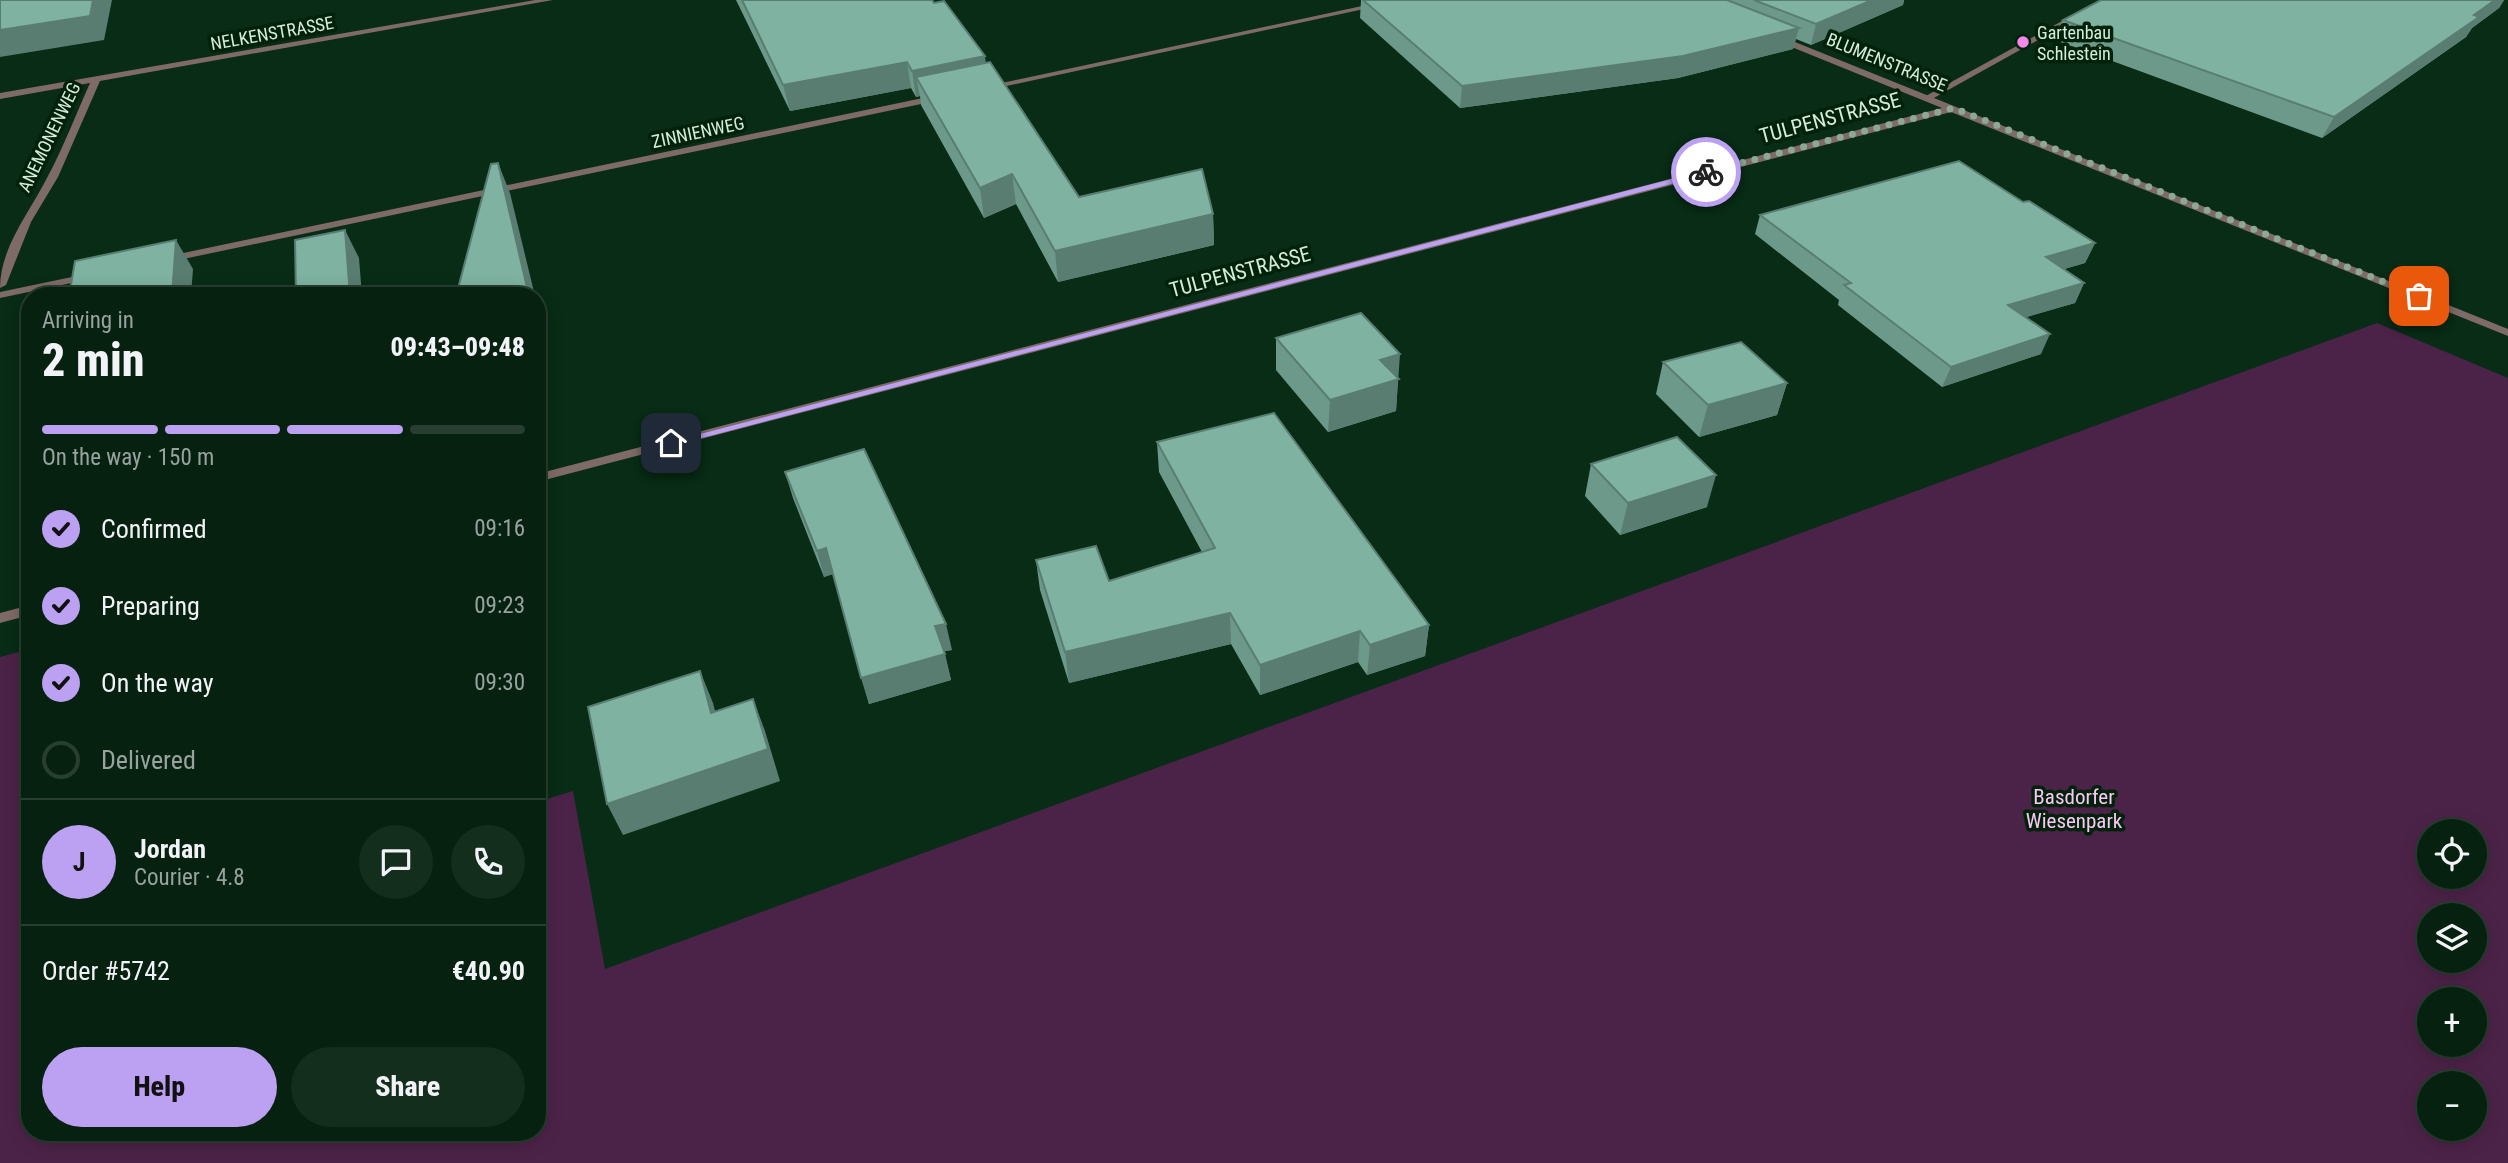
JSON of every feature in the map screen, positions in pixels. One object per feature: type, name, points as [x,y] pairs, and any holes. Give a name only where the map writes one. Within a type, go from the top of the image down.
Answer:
[{"type":"street","name":"NELKENSTRASSE","points":[[0,96],[549,0]]},
{"type":"street","points":[[980,89],[1402,0]]},
{"type":"street","points":[[1929,97],[2106,0]]},
{"type":"street","name":"BLUMENSTRASSE","points":[[1762,32],[1929,97],[2508,333]]},
{"type":"street","name":"ANEMONENWEG","points":[[0,285],[26,222],[53,177],[96,80]]},
{"type":"street","name":"ZINNIENWEG","points":[[163,261],[953,94]]},
{"type":"street","name":"TULPENSTRASSE","points":[[546,476],[1954,108]]},
{"type":"street","points":[[38,287],[109,272]]},
{"type":"street","points":[[0,295],[21,291]]},
{"type":"street","points":[[0,618],[21,612]]},
{"type":"green space","name":"Basdorfer Wiesenpark","points":[[2377,323],[2508,378],[2508,1163],[0,1163],[0,657],[21,651],[21,1141],[546,1141],[546,799],[573,791],[605,969]]},
{"type":"building","points":[[0,0],[93,0],[90,16],[0,30]]},
{"type":"building","points":[[742,0],[944,1],[985,56],[912,71],[907,62],[783,85]]},
{"type":"building","points":[[1363,0],[1727,0],[1799,28],[1683,56],[1462,86]]},
{"type":"building","points":[[1754,0],[1872,0],[1816,24]]},
{"type":"building","points":[[2101,0],[2495,0],[2474,15],[2479,17],[2334,117],[2063,20]]},
{"type":"building","points":[[990,62],[1079,197],[1202,169],[1213,214],[1055,251],[1012,174],[980,188],[916,77]]},
{"type":"building","points":[[1959,161],[2095,243],[2046,257],[2084,283],[2008,305],[2050,334],[1951,367],[1844,285],[1851,283],[1760,215]]},
{"type":"building","points":[[498,163],[527,287],[458,287],[491,164]]},
{"type":"building","points":[[345,230],[349,287],[296,287],[295,240]]},
{"type":"building","points":[[176,240],[173,287],[71,287],[75,261]]},
{"type":"building","points":[[1361,313],[1400,354],[1380,360],[1399,379],[1330,400],[1276,338]]},
{"type":"building","points":[[1741,342],[1787,383],[1708,405],[1663,362]]},
{"type":"building","points":[[1274,413],[1429,625],[1370,645],[1360,631],[1260,665],[1230,613],[1065,652],[1036,560],[1096,546],[1109,581],[1215,548],[1157,442]]},
{"type":"building","points":[[1677,437],[1716,475],[1628,503],[1591,464]]},
{"type":"building","points":[[864,449],[946,624],[935,626],[945,654],[861,678],[826,548],[817,551],[785,472]]},
{"type":"building","points":[[700,671],[711,713],[753,699],[768,749],[607,804],[588,707]]},
{"type":"way so far","points":[[1706,172],[1954,108],[2419,296]]},
{"type":"place","name":"Gartenbau Schlestein","points":[[2023,42]]},
{"type":"route","points":[[671,443],[1706,172]]}]
